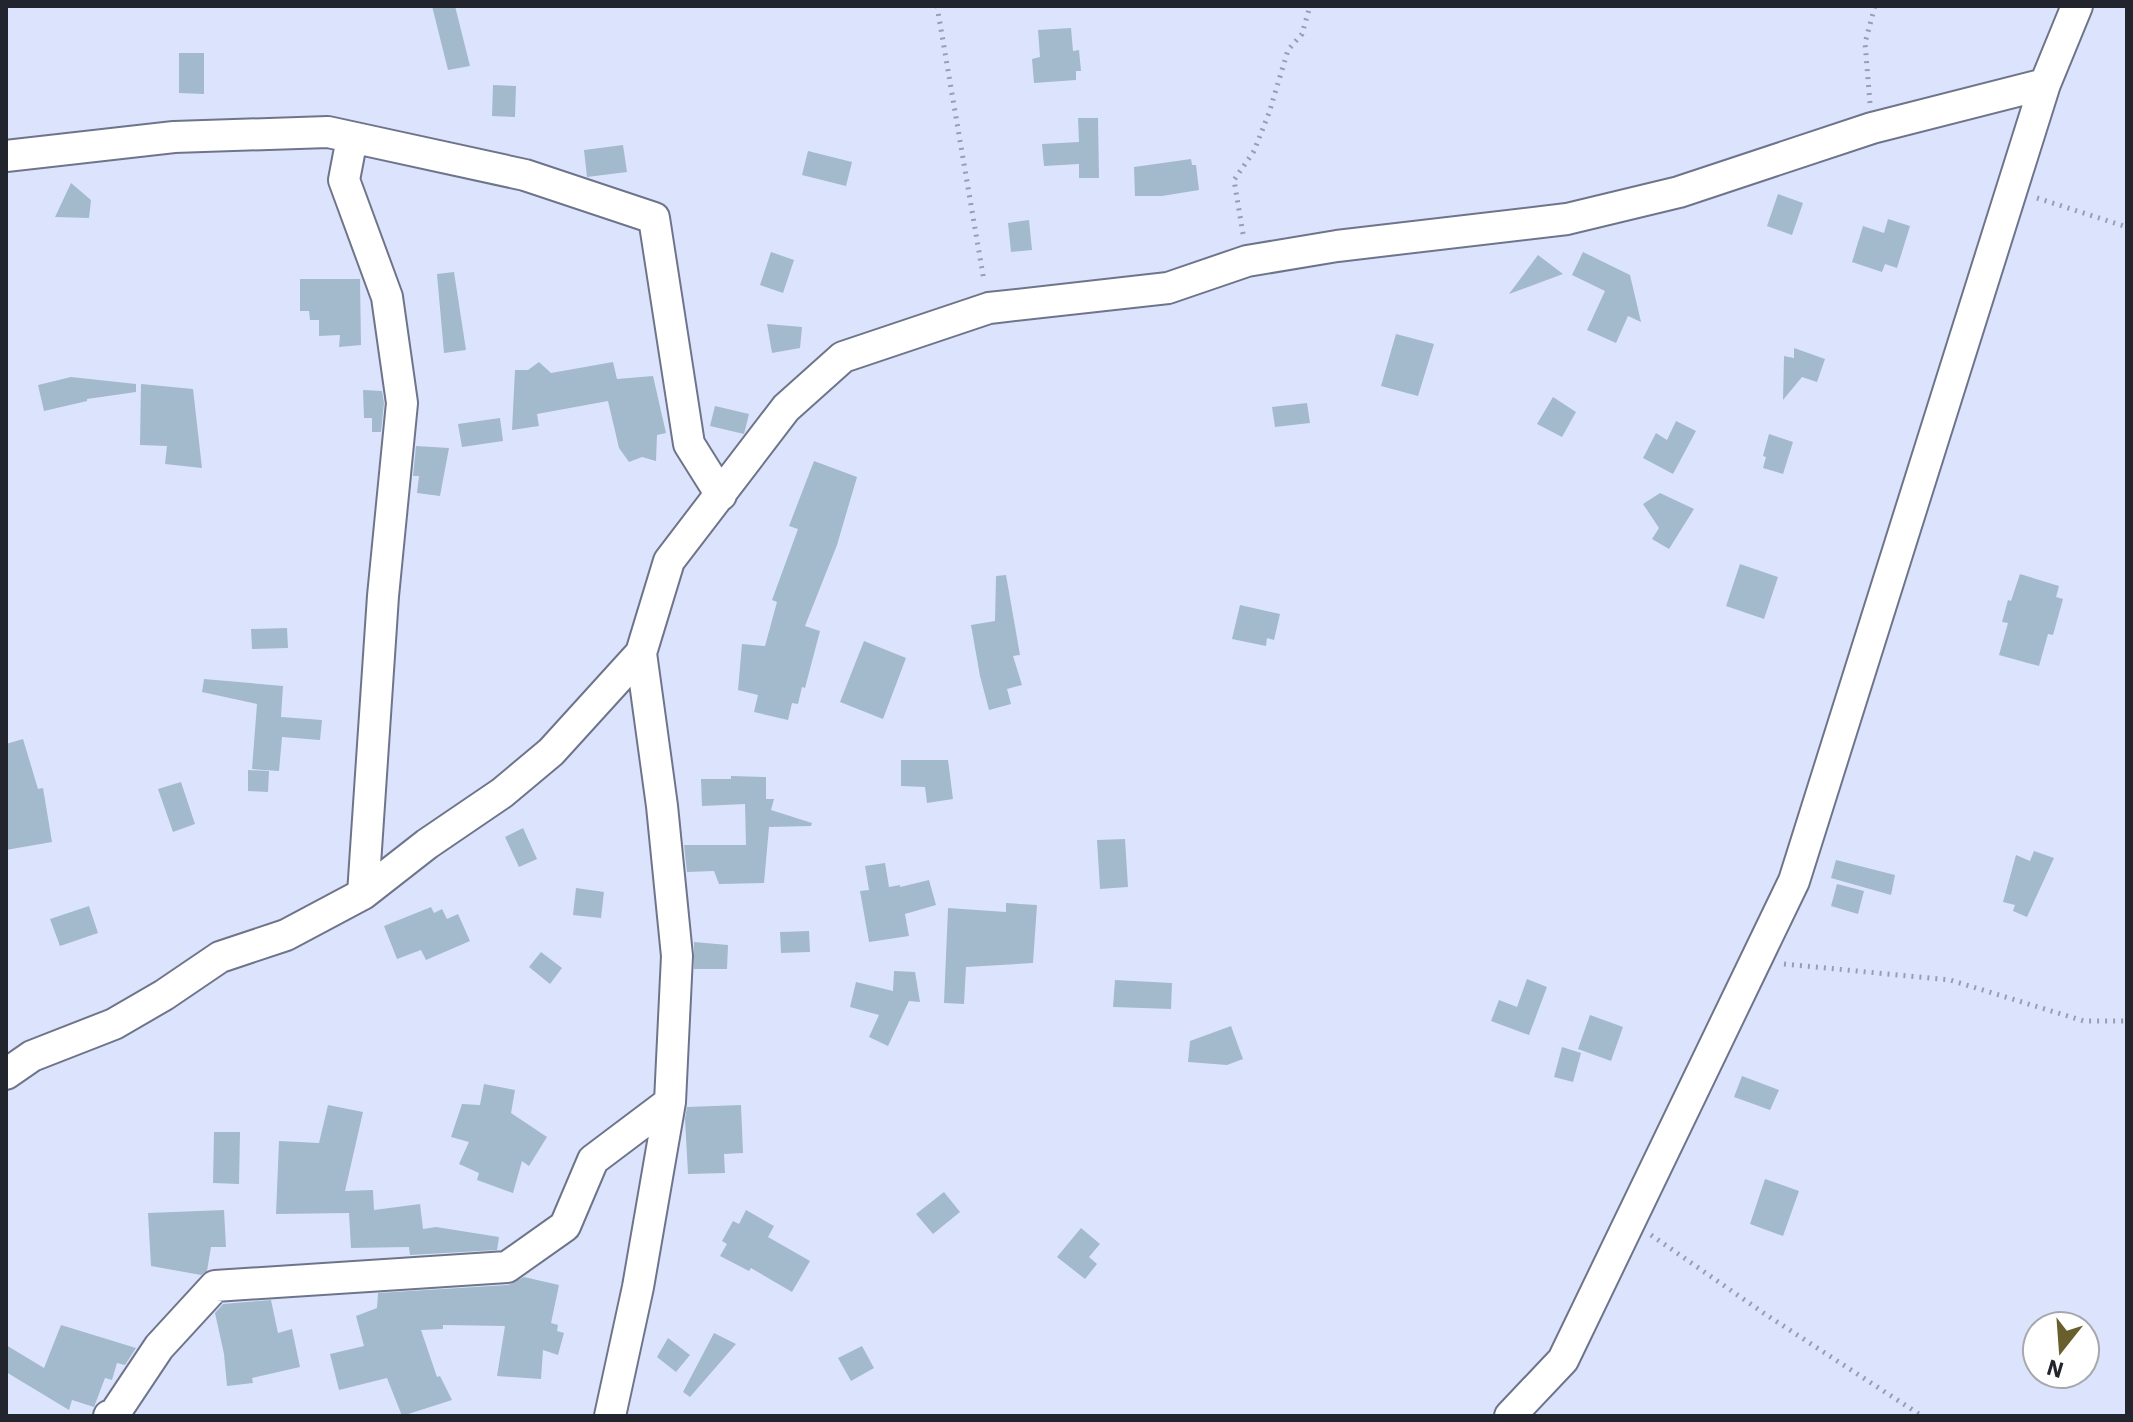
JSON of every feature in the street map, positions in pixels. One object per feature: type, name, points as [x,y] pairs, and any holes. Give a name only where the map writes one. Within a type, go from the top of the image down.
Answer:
[{"type":"street","points":[[1510,1416],[1563,1360],[1794,881],[2045,84],[2077,6]]},
{"type":"street","points":[[610,1416],[638,1287],[670,1102],[677,956],[662,806],[641,653],[669,561],[786,408],[843,357],[989,308],[1168,288],[1247,261],[1337,246],[1567,219],[1679,192],[1872,128],[2045,84]]},
{"type":"street","points":[[6,156],[174,137],[328,132],[525,175],[654,218],[689,444],[721,495]]},
{"type":"street","points":[[352,138],[344,180],[387,297],[402,403],[383,596],[363,894]]},
{"type":"street","points":[[6,1074],[32,1056],[114,1024],[220,957],[286,935],[363,894],[427,844],[502,793],[551,752],[641,653]]},
{"type":"street","points":[[109,1416],[115,1413],[159,1347],[215,1286],[507,1267],[565,1226],[593,1160],[670,1102]]},
{"type":"path","points":[[937,6],[989,308]]},
{"type":"path","points":[[1247,261],[1234,180],[1254,151],[1288,50],[1302,34],[1310,6]]},
{"type":"path","points":[[1872,128],[1865,43],[1875,6]]},
{"type":"path","points":[[2013,190],[2127,227]]},
{"type":"path","points":[[1756,961],[1950,980],[2084,1021],[2127,1021]]},
{"type":"path","points":[[1631,1220],[1765,1314],[1922,1416]]},
{"type":"building","points":[[432,6],[455,6],[470,66],[448,70]]},
{"type":"building","points":[[1071,28],[1073,51],[1079,50],[1081,71],[1076,71],[1076,80],[1034,83],[1032,59],[1040,57],[1038,30]]},
{"type":"building","points":[[179,53],[204,53],[204,94],[179,93]]},
{"type":"building","points":[[493,85],[516,86],[515,117],[492,116]]},
{"type":"building","points":[[1078,118],[1098,118],[1099,178],[1079,178],[1079,164],[1044,166],[1042,144],[1079,142]]},
{"type":"building","points":[[623,145],[627,172],[587,177],[584,150]]},
{"type":"building","points":[[808,151],[852,162],[846,186],[802,175]]},
{"type":"building","points":[[1191,159],[1192,165],[1196,165],[1199,190],[1162,196],[1135,196],[1134,167]]},
{"type":"building","points":[[71,183],[91,200],[89,218],[55,217]]},
{"type":"building","points":[[1778,194],[1803,203],[1792,235],[1767,226]]},
{"type":"building","points":[[1888,219],[1910,226],[1897,268],[1885,264],[1882,272],[1852,262],[1863,226],[1884,233]]},
{"type":"building","points":[[1029,220],[1032,250],[1011,252],[1008,223]]},
{"type":"building","points":[[771,252],[794,260],[783,293],[760,285]]},
{"type":"building","points":[[1583,252],[1630,275],[1641,322],[1628,316],[1616,343],[1587,330],[1605,291],[1572,275]]},
{"type":"building","points":[[1538,255],[1563,274],[1509,294]]},
{"type":"building","points":[[454,272],[466,350],[444,353],[437,274]]},
{"type":"building","points":[[300,279],[360,279],[361,345],[339,347],[340,335],[319,336],[319,320],[310,320],[309,311],[300,311]]},
{"type":"building","points":[[767,324],[802,327],[800,348],[772,353]]},
{"type":"building","points":[[1396,334],[1434,344],[1418,396],[1381,386]]},
{"type":"building","points":[[1794,348],[1825,359],[1817,382],[1802,377],[1783,400],[1784,356],[1794,358]]},
{"type":"building","points":[[539,362],[551,373],[613,362],[617,379],[653,376],[666,433],[657,435],[656,461],[642,457],[629,462],[619,448],[608,401],[537,414],[539,426],[512,430],[515,370],[528,370]]},
{"type":"building","points":[[71,377],[136,384],[136,392],[87,399],[44,411],[38,385]]},
{"type":"building","points":[[141,384],[193,389],[202,468],[165,464],[167,446],[140,445]]},
{"type":"building","points":[[363,390],[382,391],[381,432],[372,432],[372,418],[364,418]]},
{"type":"building","points":[[1553,397],[1576,412],[1562,437],[1537,424]]},
{"type":"building","points":[[1307,403],[1310,423],[1275,427],[1272,407]]},
{"type":"building","points":[[715,406],[749,414],[744,434],[710,426]]},
{"type":"building","points":[[500,418],[503,441],[462,447],[458,424]]},
{"type":"building","points":[[1676,421],[1696,431],[1673,474],[1643,458],[1656,433],[1667,440]]},
{"type":"building","points":[[1769,434],[1793,442],[1783,474],[1763,468]]},
{"type":"building","points":[[416,446],[449,448],[440,496],[417,493],[419,476],[413,476]]},
{"type":"building","points":[[814,461],[857,477],[837,545],[805,626],[820,631],[805,688],[802,687],[798,704],[792,703],[788,720],[754,712],[758,695],[738,690],[742,644],[765,646],[777,602],[772,600],[798,529],[789,526]]},
{"type":"building","points":[[1660,493],[1694,509],[1669,549],[1652,539],[1659,528],[1643,504]]},
{"type":"building","points":[[1740,564],[1778,577],[1764,619],[1726,606]]},
{"type":"building","points":[[2020,574],[2059,586],[2056,597],[2063,599],[2053,635],[2048,634],[2039,666],[1999,655],[2008,623],[2002,622]]},
{"type":"building","points":[[1006,575],[1020,655],[1013,656],[1022,685],[1007,689],[1011,704],[989,710],[971,625],[995,621],[996,576]]},
{"type":"building","points":[[1240,605],[1280,614],[1274,640],[1267,638],[1266,646],[1232,639]]},
{"type":"building","points":[[287,628],[288,648],[252,649],[251,629]]},
{"type":"building","points":[[864,641],[906,658],[883,719],[840,702]]},
{"type":"building","points":[[204,679],[283,686],[281,717],[322,720],[320,740],[282,737],[279,771],[252,769],[257,704],[202,692]]},
{"type":"building","points":[[23,739],[38,789],[43,788],[52,842],[6,850],[6,744]]},
{"type":"building","points":[[901,760],[948,760],[953,799],[927,803],[925,787],[901,786]]},
{"type":"building","points":[[248,770],[269,771],[268,792],[248,791]]},
{"type":"building","points":[[731,776],[766,777],[766,799],[774,799],[771,810],[812,823],[811,826],[769,827],[764,883],[719,884],[714,871],[687,872],[684,845],[746,845],[745,804],[702,806],[701,779],[731,779]]},
{"type":"building","points":[[181,782],[195,824],[173,832],[158,789]]},
{"type":"building","points":[[523,828],[537,859],[519,867],[505,837]]},
{"type":"building","points":[[1125,839],[1128,887],[1100,889],[1097,840]]},
{"type":"building","points":[[2034,851],[2054,858],[2027,917],[2013,911],[2015,905],[2003,902],[2016,855],[2030,861]]},
{"type":"building","points":[[1836,860],[1895,875],[1891,895],[1831,878]]},
{"type":"building","points":[[885,863],[889,887],[929,880],[936,905],[905,914],[909,936],[869,942],[860,891],[869,890],[865,866]]},
{"type":"building","points":[[1837,884],[1864,891],[1858,914],[1831,906]]},
{"type":"building","points":[[576,888],[604,892],[601,918],[573,915]]},
{"type":"building","points":[[1006,903],[1037,905],[1033,963],[966,967],[964,1004],[944,1003],[948,908],[1006,912]]},
{"type":"building","points":[[89,906],[98,933],[60,946],[50,919]]},
{"type":"building","points":[[431,907],[434,913],[442,909],[447,919],[458,914],[470,941],[426,960],[421,950],[397,959],[384,926]]},
{"type":"building","points":[[809,931],[810,952],[781,953],[780,932]]},
{"type":"building","points":[[694,942],[728,945],[727,969],[694,969]]},
{"type":"building","points":[[541,952],[562,968],[550,984],[529,967]]},
{"type":"building","points":[[894,971],[915,972],[920,1002],[909,1001],[888,1046],[869,1037],[879,1015],[850,1007],[856,982],[893,991]]},
{"type":"building","points":[[1527,979],[1547,987],[1529,1035],[1491,1021],[1499,1000],[1517,1007]]},
{"type":"building","points":[[1115,980],[1172,983],[1171,1009],[1113,1007]]},
{"type":"building","points":[[1590,1015],[1623,1027],[1611,1061],[1578,1049]]},
{"type":"building","points":[[1231,1026],[1243,1059],[1227,1065],[1188,1062],[1190,1041]]},
{"type":"building","points":[[1562,1047],[1581,1053],[1573,1082],[1554,1077]]},
{"type":"building","points":[[1742,1076],[1779,1090],[1770,1110],[1734,1097]]},
{"type":"building","points":[[484,1084],[515,1090],[511,1113],[547,1137],[529,1166],[522,1161],[513,1193],[477,1180],[479,1173],[459,1164],[469,1142],[451,1137],[462,1104],[480,1105]]},
{"type":"building","points":[[328,1105],[363,1112],[345,1191],[373,1190],[374,1210],[420,1204],[423,1229],[436,1227],[499,1237],[497,1250],[410,1255],[409,1247],[351,1248],[349,1213],[276,1214],[279,1141],[319,1143]]},
{"type":"building","points":[[741,1105],[743,1153],[724,1154],[725,1173],[688,1174],[687,1107]]},
{"type":"building","points":[[214,1132],[240,1132],[239,1184],[213,1183]]},
{"type":"building","points":[[1765,1179],[1799,1191],[1783,1236],[1750,1224]]},
{"type":"building","points":[[944,1192],[960,1212],[933,1234],[916,1214]]},
{"type":"building","points":[[224,1210],[226,1247],[211,1247],[207,1271],[201,1275],[151,1266],[148,1213]]},
{"type":"building","points":[[746,1210],[774,1226],[768,1237],[810,1261],[792,1292],[751,1268],[749,1271],[720,1256],[727,1244],[722,1241],[733,1221],[739,1224]]},
{"type":"building","points":[[1081,1228],[1100,1244],[1089,1257],[1097,1264],[1085,1279],[1057,1257]]},
{"type":"building","points":[[524,1277],[559,1285],[551,1323],[558,1325],[557,1331],[564,1333],[558,1355],[543,1350],[541,1379],[497,1376],[505,1326],[443,1325],[443,1329],[421,1330],[437,1377],[440,1376],[452,1400],[402,1416],[387,1378],[339,1390],[330,1354],[364,1346],[356,1316],[377,1308],[378,1293],[508,1285]]},
{"type":"building","points":[[271,1300],[278,1333],[292,1329],[300,1367],[252,1378],[253,1383],[227,1386],[215,1313],[223,1304]]},
{"type":"building","points":[[61,1325],[136,1348],[125,1365],[117,1363],[112,1380],[105,1378],[94,1407],[72,1400],[69,1410],[6,1372],[6,1345],[44,1368]]},
{"type":"building","points":[[714,1333],[736,1344],[690,1397],[683,1392]]},
{"type":"building","points":[[668,1338],[690,1355],[676,1372],[657,1357]]},
{"type":"building","points":[[862,1346],[874,1368],[851,1381],[838,1358]]}]
